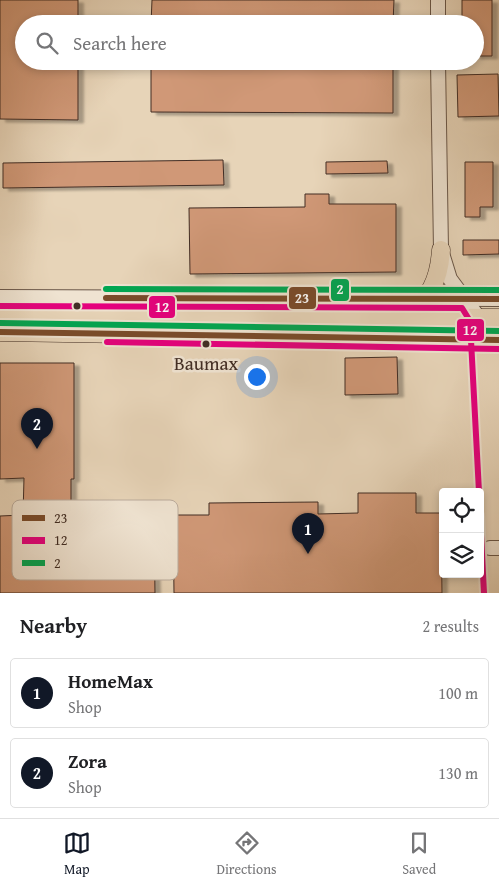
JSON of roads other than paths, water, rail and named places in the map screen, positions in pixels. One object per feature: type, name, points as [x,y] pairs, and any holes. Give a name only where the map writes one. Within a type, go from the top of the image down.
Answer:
[{"type":"main road","points":[[406,317],[425,299],[436,281],[440,269],[441,250]]},
{"type":"main road","points":[[0,314],[499,318]]},
{"type":"main road","points":[[0,332],[499,340]]},
{"type":"street","points":[[438,0],[438,15]]},
{"type":"street","points":[[438,70],[441,250],[450,279],[467,299],[479,318],[480,340]]},
{"type":"street","points":[[0,297],[499,299]]},
{"type":"place","name":"Baumax","points":[[206,344]]},
{"type":"place","name":"Zora","points":[[37,449]]},
{"type":"place","name":"HomeMax","points":[[308,554]]}]
